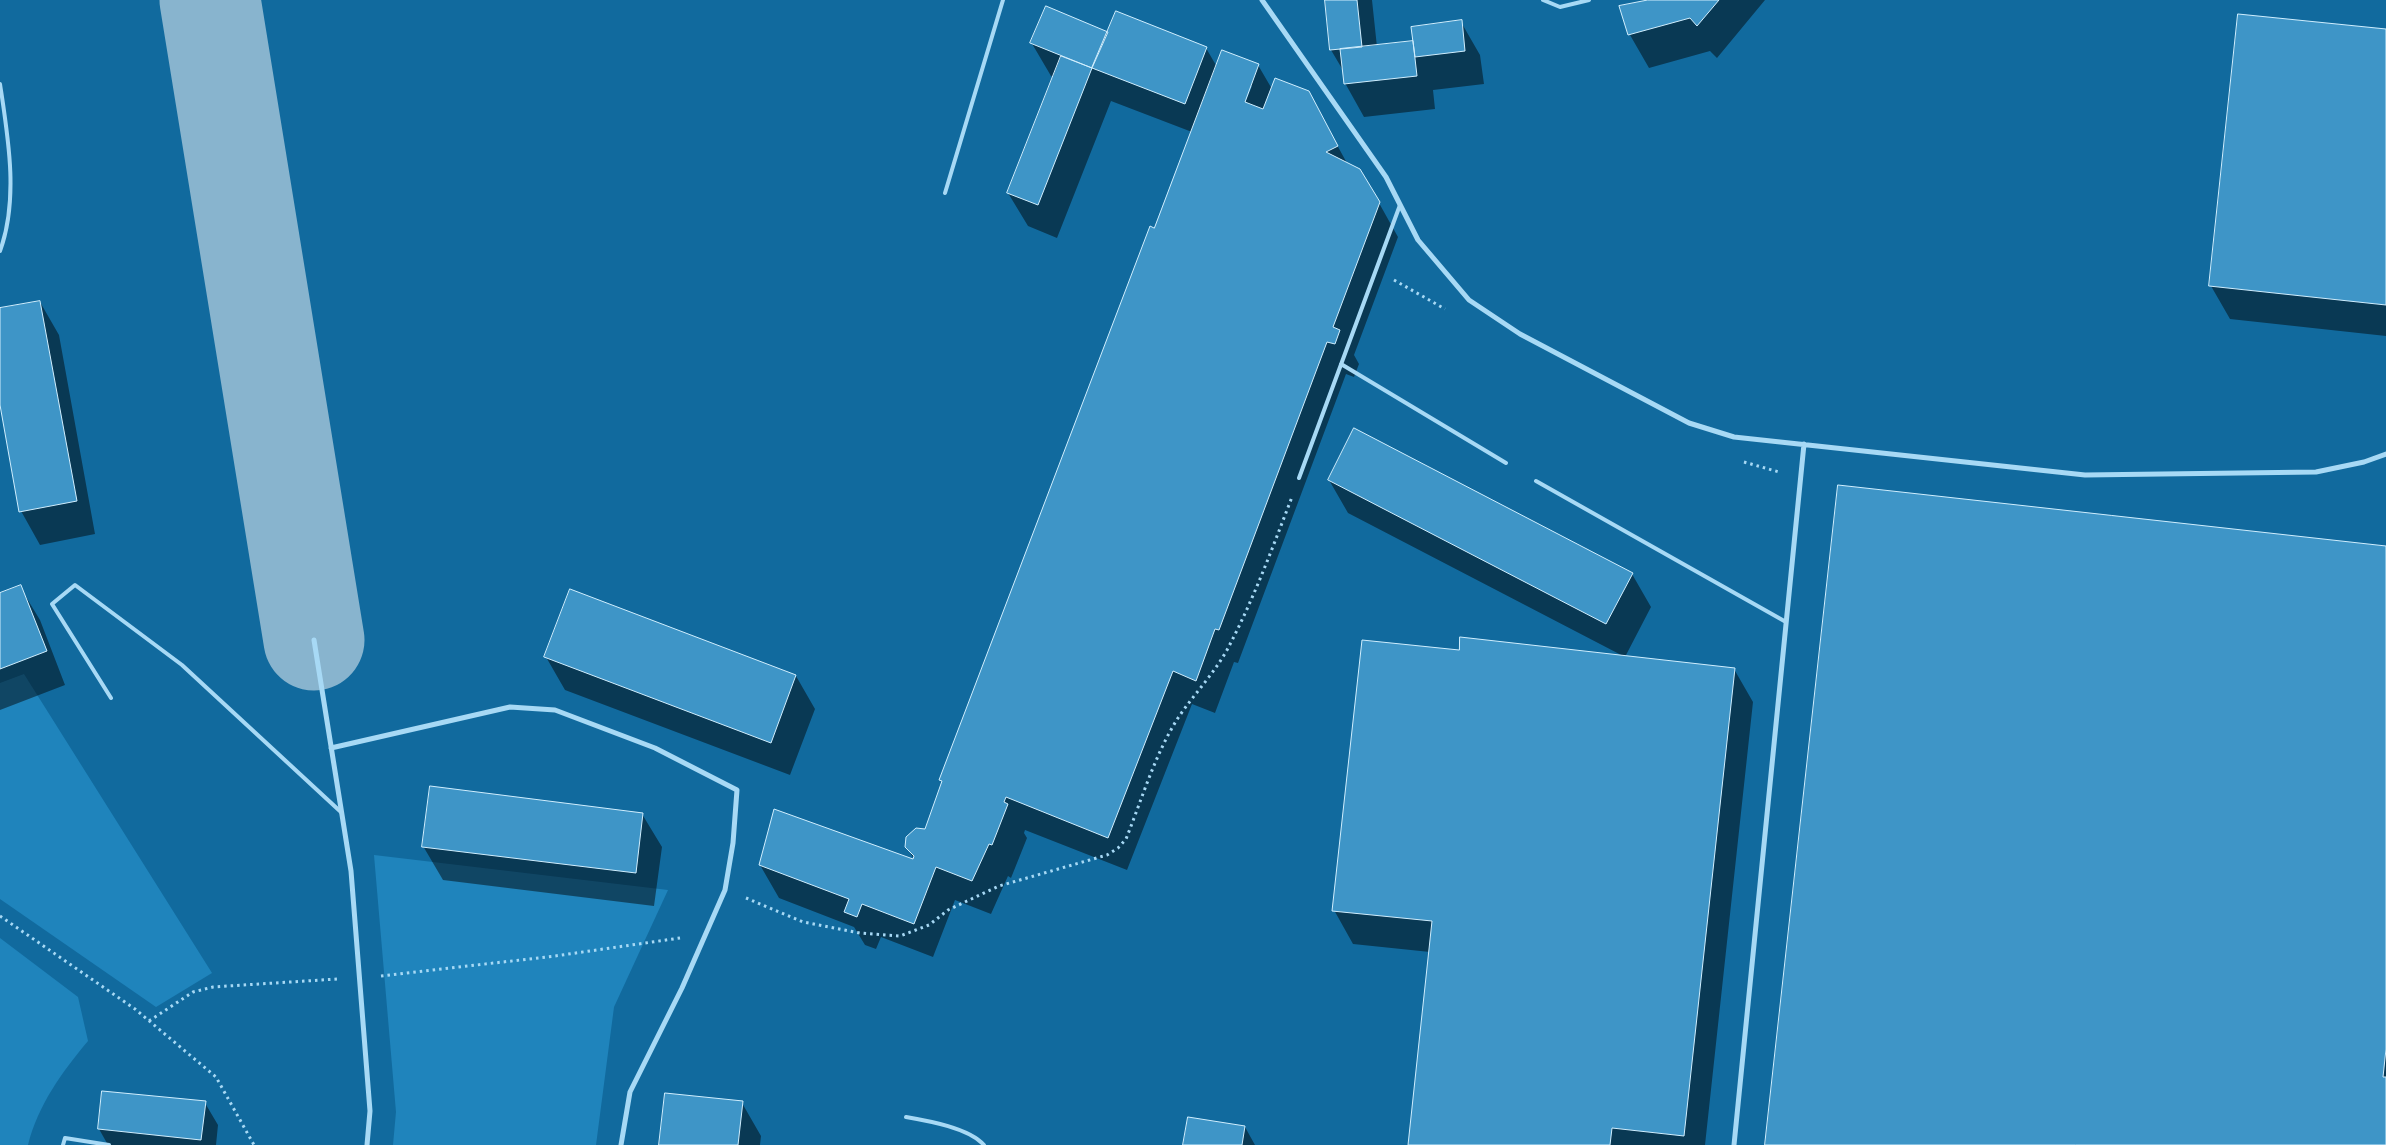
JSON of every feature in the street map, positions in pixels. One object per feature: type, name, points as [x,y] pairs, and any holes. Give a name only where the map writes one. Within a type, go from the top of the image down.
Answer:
[{"type":"street","points":[[1262,0],[1386,177],[1418,240],[1469,300],[1520,334],[1689,423],[1734,437],[2085,475],[2316,472],[2364,462],[2386,454]]},
{"type":"street","points":[[1734,1145],[1804,444]]},
{"type":"street","points":[[314,640],[351,871],[370,1111],[366,1145]]},
{"type":"street","points":[[331,748],[510,707],[555,710],[655,748],[737,790],[733,842],[725,890],[630,1092],[621,1145]]},
{"type":"lane","points":[[945,193],[1003,0]]},
{"type":"lane","points":[[1543,0],[1560,6],[1589,0]]},
{"type":"lane","points":[[0,84],[10,151],[7,231],[0,251]]},
{"type":"lane","points":[[1299,478],[1400,205]]},
{"type":"lane","points":[[1341,364],[1506,463]]},
{"type":"lane","points":[[1536,481],[1786,622]]},
{"type":"lane","points":[[111,698],[52,604],[75,585],[182,666],[342,813]]},
{"type":"lane","points":[[906,1117],[929,1120],[977,1137],[984,1145]]},
{"type":"lane","points":[[63,1145],[65,1138],[109,1145]]},
{"type":"path","points":[[725,890],[803,922],[860,933],[900,936],[929,925],[948,910],[1000,886],[1108,855],[1118,848],[1126,839],[1165,741],[1179,717],[1207,682],[1222,658],[1254,594],[1299,478]]},
{"type":"path","points":[[0,916],[149,1021],[216,1076],[254,1145]]},
{"type":"path","points":[[149,1021],[192,992],[213,987],[359,978],[555,956],[705,935]]},
{"type":"shaded area","points":[[24,674],[212,973],[156,1007],[0,899],[0,683]]},
{"type":"shaded area","points":[[374,855],[668,890],[614,1007],[596,1145],[393,1145],[396,1112]]},
{"type":"shaded area","points":[[0,938],[78,997],[88,1041],[52,1090],[38,1116],[28,1145],[0,1145]]},
{"type":"building","points":[[1325,0],[1357,0],[1362,47],[1330,50]]},
{"type":"building","points":[[1648,0],[1719,0],[1697,26],[1690,18],[1628,35],[1619,6]]},
{"type":"building","points":[[1046,6],[1108,32],[1092,68],[1030,43]]},
{"type":"building","points":[[1116,11],[1207,47],[1185,104],[1092,68]]},
{"type":"building","points":[[2238,14],[2386,29],[2386,305],[2209,286]]},
{"type":"building","points":[[1462,20],[1465,51],[1415,57],[1411,27]]},
{"type":"building","points":[[1413,41],[1417,76],[1344,84],[1340,49]]},
{"type":"building","points":[[1222,50],[1259,64],[1245,102],[1263,109],[1275,78],[1309,91],[1338,146],[1326,152],[1360,169],[1380,202],[1333,327],[1340,330],[1335,344],[1327,342],[1219,630],[1215,629],[1196,681],[1173,671],[1108,838],[1006,797],[1004,802],[1008,804],[992,845],[989,844],[972,881],[936,867],[914,924],[862,904],[857,917],[844,912],[849,899],[759,865],[774,809],[913,859],[914,856],[905,847],[906,837],[916,828],[925,829],[942,781],[939,780],[1150,226],[1154,228]]},
{"type":"building","points":[[1061,56],[1092,68],[1038,205],[1007,193]]},
{"type":"building","points":[[40,301],[77,501],[19,512],[0,405],[0,308]]},
{"type":"building","points":[[1354,428],[1633,573],[1606,624],[1328,480]]},
{"type":"building","points":[[1838,485],[2386,546],[2386,1049],[2383,1077],[2386,1077],[2386,1145],[1765,1145]]},
{"type":"building","points":[[21,585],[47,651],[0,669],[0,593]]},
{"type":"building","points":[[570,589],[796,675],[771,743],[544,657]]},
{"type":"building","points":[[1460,637],[1735,668],[1684,1136],[1612,1128],[1610,1145],[1408,1145],[1432,921],[1332,911],[1362,640],[1459,650]]},
{"type":"building","points":[[430,786],[643,813],[636,873],[422,847]]},
{"type":"building","points":[[102,1091],[206,1101],[201,1140],[98,1129]]},
{"type":"building","points":[[665,1093],[743,1101],[738,1145],[659,1145]]},
{"type":"building","points":[[1188,1117],[1245,1126],[1242,1145],[1183,1145]]},
{"type":"taxiway","points":[[210,0],[314,640]]}]
